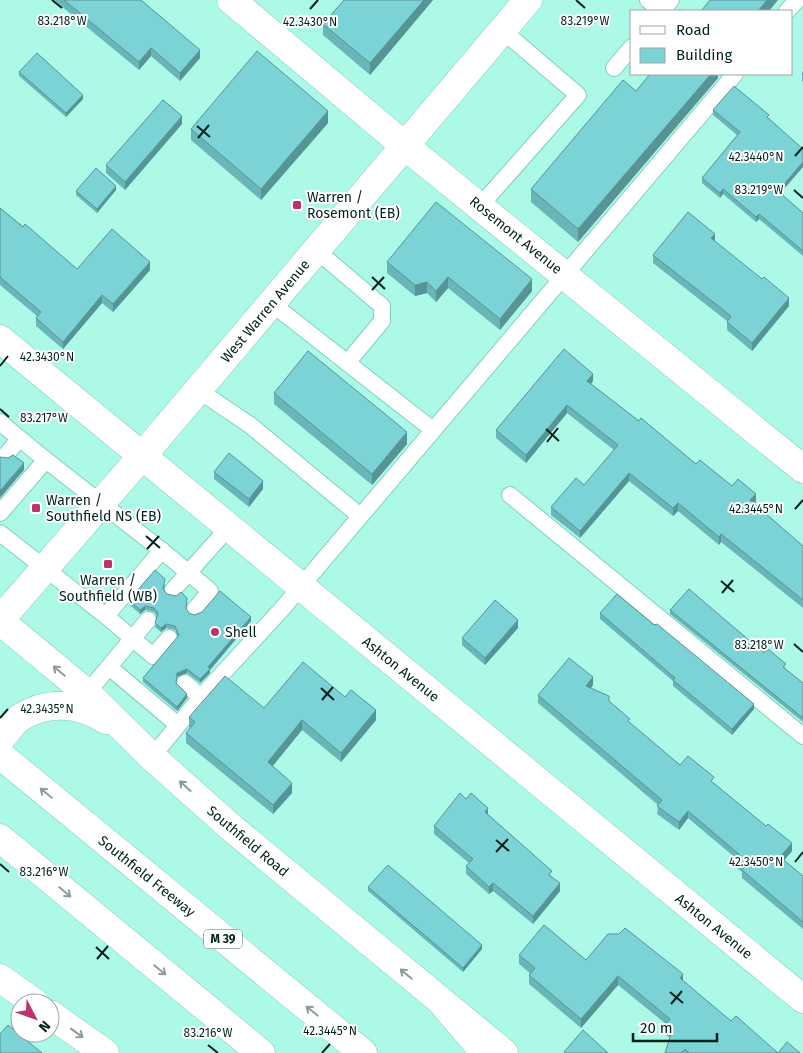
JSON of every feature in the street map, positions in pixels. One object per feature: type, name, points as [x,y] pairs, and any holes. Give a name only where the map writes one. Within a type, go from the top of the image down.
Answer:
[{"type":"main road","name":"Rosemont Avenue","points":[[231,0],[405,146],[803,469]]},
{"type":"main road","name":"West Warren Avenue","points":[[0,620],[142,456],[528,0]]},
{"type":"main road","name":"Ashton Avenue","points":[[2,344],[229,527],[803,999]]},
{"type":"main road","name":"Southfield Road","points":[[0,620],[86,694],[234,830],[504,1053]]},
{"type":"main road","points":[[0,740],[19,718],[43,706],[71,706],[92,711],[143,748]]},
{"type":"main road","name":"Southfield Freeway","points":[[0,756],[363,1053]]},
{"type":"main road","points":[[0,838],[261,1053]]},
{"type":"main road","points":[[0,978],[21,993]]},
{"type":"main road","points":[[444,1005],[485,1053]]},
{"type":"main road","points":[[60,1021],[105,1053]]},
{"type":"lane","points":[[648,0],[660,10]]},
{"type":"lane","points":[[662,10],[671,0]]},
{"type":"lane","points":[[789,10],[797,0]]},
{"type":"lane","points":[[480,206],[578,95],[502,30]]},
{"type":"lane","points":[[614,68],[630,49]]},
{"type":"lane","points":[[143,748],[178,725],[300,586],[733,75]]},
{"type":"lane","points":[[316,250],[382,306],[382,321],[347,362]]},
{"type":"lane","points":[[271,303],[433,430]]},
{"type":"lane","points":[[198,390],[250,425],[360,516]]},
{"type":"lane","points":[[1,424],[210,590],[194,609]]},
{"type":"lane","points":[[5,456],[19,440]]},
{"type":"lane","points":[[0,514],[45,460]]},
{"type":"lane","points":[[510,495],[803,736]]},
{"type":"lane","points":[[173,590],[229,527]]},
{"type":"lane","points":[[0,533],[106,616],[156,659],[168,638]]},
{"type":"lane","points":[[106,616],[162,550]]},
{"type":"lane","points":[[86,694],[148,620]]},
{"type":"lane","points":[[109,667],[178,725]]},
{"type":"lane","points":[[185,683],[201,697]]},
{"type":"building","points":[[64,0],[141,0],[200,50],[180,73],[151,48],[139,62]]},
{"type":"building","points":[[344,0],[424,0],[370,63],[323,24]]},
{"type":"building","points":[[710,0],[767,0],[759,10],[702,10]]},
{"type":"building","points":[[257,51],[328,111],[261,189],[191,129]]},
{"type":"building","points":[[37,53],[83,95],[66,113],[19,72]]},
{"type":"building","points":[[649,75],[710,75],[578,229],[531,189],[623,80],[636,91]]},
{"type":"building","points":[[734,86],[769,115],[767,117],[803,149],[803,162],[778,191],[803,213],[803,251],[759,214],[756,217],[723,189],[720,193],[702,178],[740,132],[713,110]]},
{"type":"building","points":[[163,100],[182,116],[125,182],[106,165]]},
{"type":"building","points":[[96,168],[116,186],[97,209],[76,191]]},
{"type":"building","points":[[436,202],[532,279],[500,319],[448,277],[436,291],[427,282],[415,285],[387,262]]},
{"type":"building","points":[[0,208],[23,227],[25,224],[77,269],[112,229],[150,262],[113,304],[102,295],[63,342],[36,318],[41,312],[0,277]]},
{"type":"building","points":[[688,212],[715,234],[711,238],[789,298],[752,343],[727,322],[731,316],[653,255]]},
{"type":"building","points":[[564,349],[593,374],[587,381],[639,421],[641,418],[696,464],[700,460],[732,486],[738,479],[756,494],[750,500],[803,546],[803,600],[721,534],[719,537],[678,503],[673,508],[629,473],[580,531],[551,507],[576,478],[584,485],[618,445],[567,405],[526,455],[496,430]]},
{"type":"building","points":[[308,351],[407,432],[372,474],[274,393]]},
{"type":"building","points":[[229,453],[263,481],[249,499],[214,472]]},
{"type":"building","points":[[13,455],[24,463],[0,491],[0,457],[8,458]]},
{"type":"building","points":[[155,570],[165,579],[163,589],[167,594],[176,596],[181,592],[187,598],[186,608],[189,613],[194,615],[202,612],[220,591],[251,617],[200,679],[187,669],[177,673],[176,683],[187,694],[177,707],[143,678],[179,635],[175,626],[166,624],[161,628],[155,623],[158,613],[154,608],[145,606],[140,610],[129,600]]},
{"type":"building","points":[[689,589],[764,653],[768,649],[786,664],[783,667],[803,683],[803,718],[670,610]]},
{"type":"building","points":[[617,594],[654,625],[657,624],[754,704],[732,729],[673,680],[675,678],[600,613]]},
{"type":"building","points":[[495,600],[518,620],[485,658],[462,638]]},
{"type":"building","points":[[569,658],[593,677],[586,686],[609,696],[609,701],[630,719],[628,721],[680,765],[688,756],[714,777],[711,781],[766,826],[768,824],[792,843],[780,857],[803,876],[803,922],[742,870],[745,867],[737,860],[741,856],[688,811],[679,822],[657,806],[662,800],[538,695]]},
{"type":"building","points":[[303,662],[345,697],[351,690],[376,710],[341,753],[302,720],[268,762],[292,783],[273,805],[186,733],[195,722],[189,717],[225,676],[264,708]]},
{"type":"building","points":[[460,793],[466,799],[471,793],[488,808],[485,812],[552,871],[549,875],[560,883],[533,916],[493,883],[489,887],[466,866],[473,859],[434,826]]},
{"type":"building","points":[[388,865],[482,945],[463,968],[368,887]]},
{"type":"building","points":[[544,925],[586,960],[608,934],[619,934],[625,928],[683,974],[680,978],[731,1021],[736,1016],[778,1053],[689,1053],[685,1049],[681,1053],[665,1053],[672,1031],[665,1025],[670,1019],[618,976],[581,1019],[529,975],[535,968],[519,955]]},
{"type":"building","points":[[8,1025],[10,1027],[10,1043],[30,1043],[42,1053],[0,1053],[0,1034]]},
{"type":"building","points":[[583,1030],[608,1053],[565,1053]]},
{"type":"building","points":[[787,1042],[800,1053],[778,1053]]},
{"type":"place","name":"Warren / Rosemont (EB)","points":[[297,205]]},
{"type":"place","name":"Warren / Southfield NS (EB)","points":[[36,508]]},
{"type":"place","name":"Warren / Southfield (WB)","points":[[108,564]]},
{"type":"place","name":"Shell","points":[[215,632]]}]
